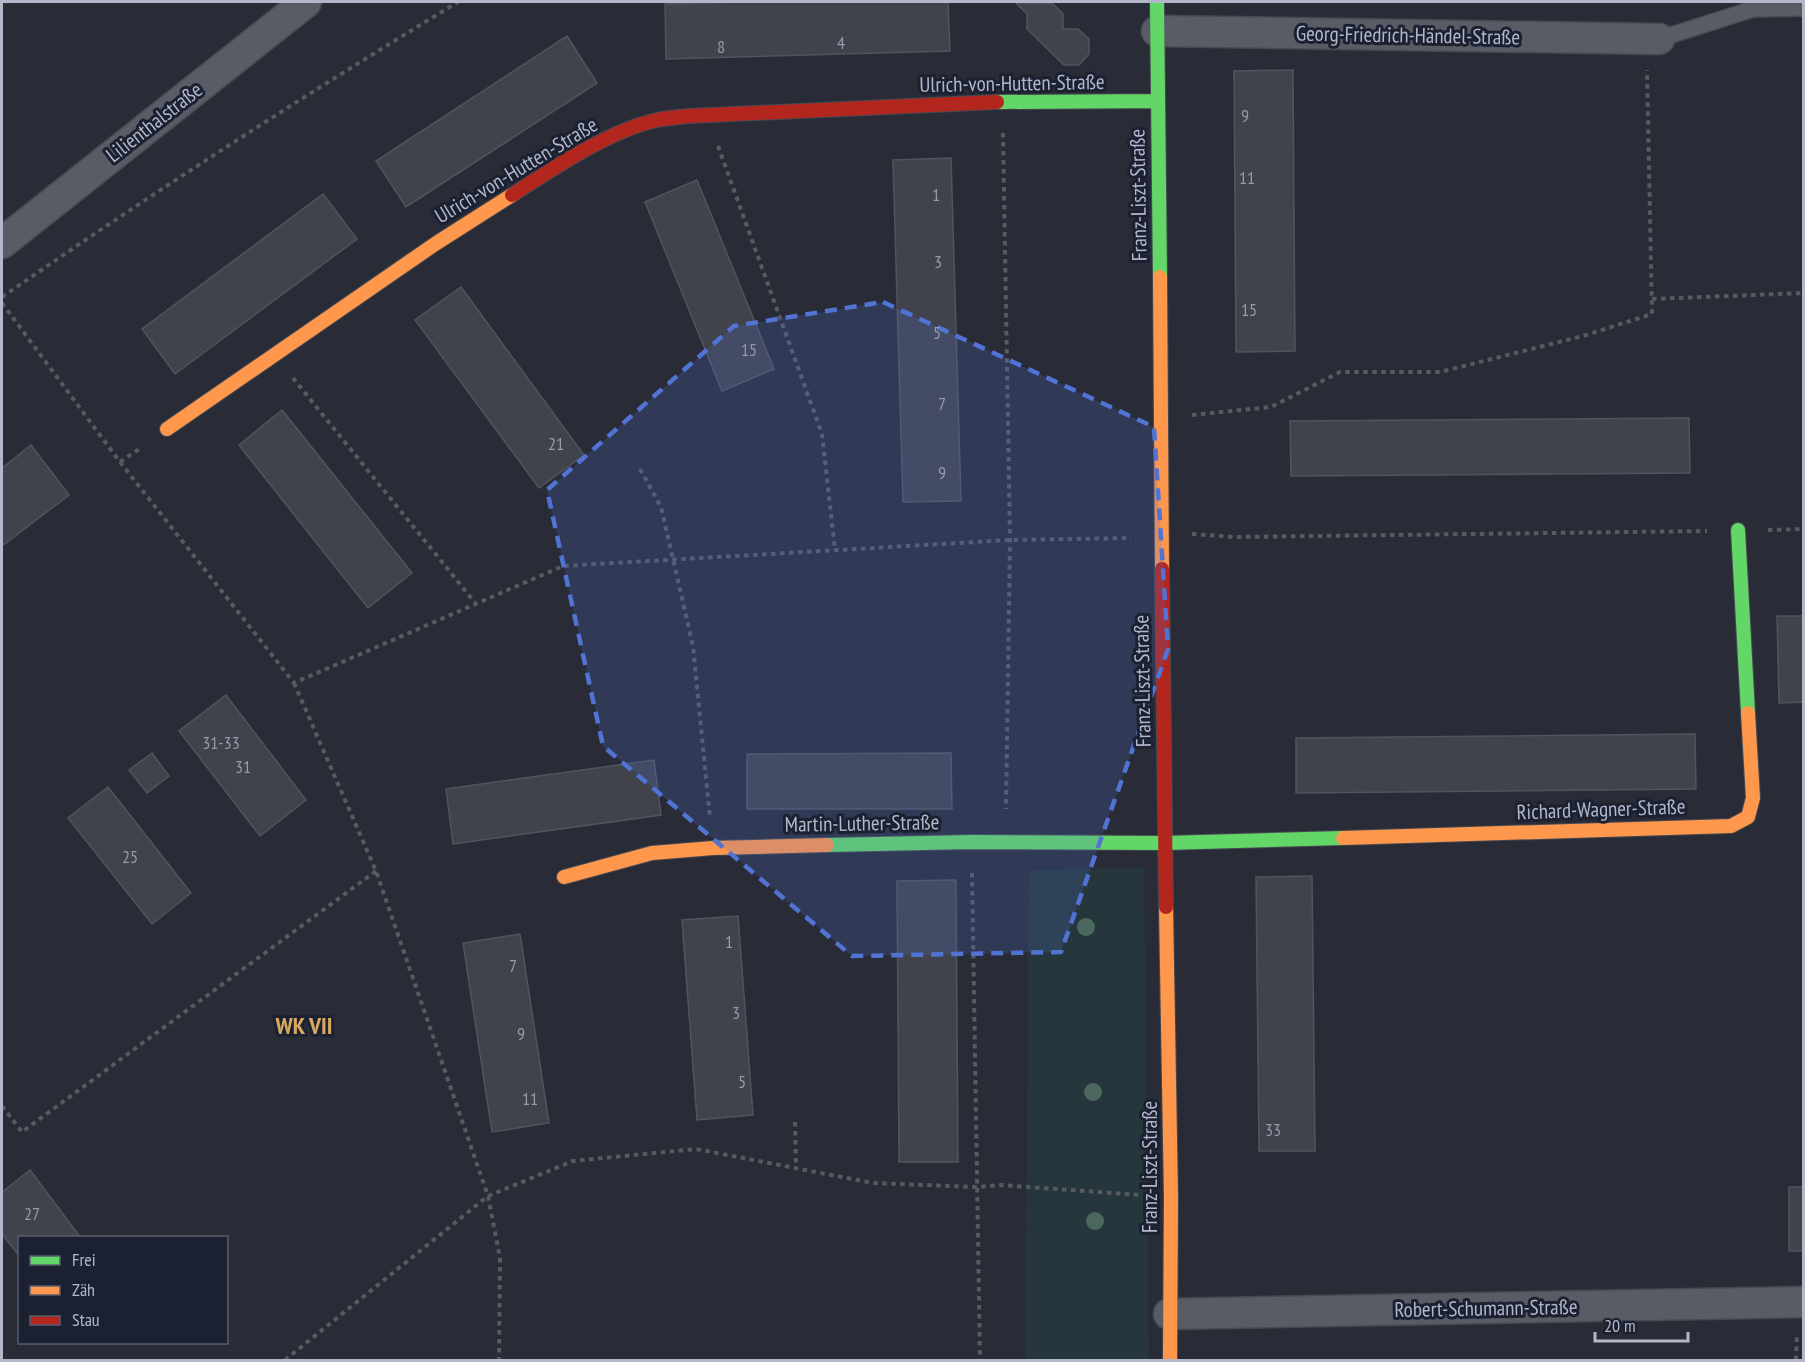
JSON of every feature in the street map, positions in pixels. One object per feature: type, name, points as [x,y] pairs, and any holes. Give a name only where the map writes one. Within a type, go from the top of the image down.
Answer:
[{"type":"street","name":"Lilienthalstraße","points":[[4,235],[306,2]]},
{"type":"street","name":"Franz-Liszt-Straße","points":[[1157,2],[1165,843],[1171,1197],[1170,1360]]},
{"type":"street","name":"Georg-Friedrich-Händel-Straße","points":[[1157,31],[1653,39]]},
{"type":"street","name":"Ulrich-von-Hutten-Straße","points":[[167,429],[435,244],[560,164],[623,131],[656,120],[1002,102],[1158,101]]},
{"type":"street","name":"Richard-Wagner-Straße","points":[[1165,843],[1731,826],[1748,817],[1753,798],[1738,530]]},
{"type":"street","name":"Martin-Luther-Straße","points":[[564,877],[652,853],[713,848],[971,842],[1165,843]]},
{"type":"street","name":"Robert-Schumann-Straße","points":[[1169,1314],[1803,1302]]},
{"type":"lane","points":[[1653,39],[1753,9],[1803,8]]},
{"type":"path","points":[[2,297],[102,228],[305,95],[458,2]]},
{"type":"path","points":[[1161,418],[1271,407],[1340,372],[1440,372],[1583,336],[1652,314],[1653,39]]},
{"type":"path","points":[[1002,102],[1010,540],[1005,842]]},
{"type":"path","points":[[707,116],[822,434],[835,550]]},
{"type":"path","points":[[1652,298],[1803,294]]},
{"type":"path","points":[[2,303],[120,462],[294,683],[376,871],[488,1196],[500,1258],[499,1360]]},
{"type":"path","points":[[274,355],[476,604]]},
{"type":"path","points":[[640,469],[661,507],[693,646],[713,848]]},
{"type":"path","points":[[294,683],[563,566],[1010,540],[1127,538],[1162,533],[1235,537],[1803,529]]},
{"type":"path","points":[[971,842],[980,1360]]},
{"type":"path","points":[[2,1108],[22,1132],[376,871]]},
{"type":"path","points":[[795,1122],[795,1168]]},
{"type":"path","points":[[285,1360],[488,1196],[573,1161],[696,1149],[873,1183],[977,1187],[1001,1185],[1171,1197]]},
{"type":"highlighted area","points":[[883,302],[1154,427],[1168,649],[1061,952],[852,956],[603,746],[547,490],[734,326]]},
{"type":"shaded area","points":[[1144,868],[1149,1360],[1025,1360],[1029,870]]},
{"type":"building","points":[[948,2],[950,51],[666,59],[665,4]]},
{"type":"building","points":[[1016,3],[1052,3],[1063,14],[1063,29],[1078,29],[1089,39],[1089,54],[1079,65],[1064,65],[1027,29],[1027,14]]},
{"type":"building","points":[[567,36],[597,83],[406,207],[376,161]]},
{"type":"building","points":[[1293,70],[1295,351],[1236,352],[1234,71]]},
{"type":"building","points":[[951,158],[961,501],[903,502],[893,160]]},
{"type":"building","points":[[697,180],[774,369],[722,391],[645,202]]},
{"type":"building","points":[[323,194],[357,239],[175,374],[142,329]]},
{"type":"building","points":[[461,287],[584,455],[539,488],[415,320]]},
{"type":"building","points":[[282,410],[412,573],[368,608],[239,445]]},
{"type":"building","points":[[1689,418],[1690,473],[1291,476],[1290,421]]},
{"type":"building","points":[[31,445],[69,495],[2,546],[2,468]]},
{"type":"building","points":[[1777,616],[1804,616],[1804,702],[1779,703]]},
{"type":"building","points":[[226,695],[306,800],[260,836],[179,731]]},
{"type":"building","points":[[1695,734],[1696,789],[1296,793],[1296,738]]},
{"type":"building","points":[[152,753],[169,776],[147,793],[129,770]]},
{"type":"building","points":[[951,753],[952,809],[747,809],[747,754]]},
{"type":"building","points":[[654,760],[661,815],[453,844],[446,789]]},
{"type":"building","points":[[108,787],[191,893],[152,924],[68,818]]},
{"type":"building","points":[[1312,876],[1315,1151],[1259,1151],[1256,877]]},
{"type":"building","points":[[956,880],[958,1162],[899,1162],[897,881]]},
{"type":"building","points":[[738,916],[753,1115],[697,1120],[682,920]]},
{"type":"building","points":[[520,934],[549,1123],[492,1132],[463,943]]},
{"type":"building","points":[[30,1170],[80,1236],[18,1236],[18,1254],[2,1234],[2,1192]]},
{"type":"building","points":[[1789,1187],[1804,1187],[1804,1251],[1789,1251]]},
{"type":"traffic: fast","points":[[1157,2],[1160,277]]},
{"type":"traffic: fast","points":[[997,102],[1158,101]]},
{"type":"traffic: fast","points":[[1738,530],[1748,713]]},
{"type":"traffic: fast","points":[[827,845],[971,842],[1165,843],[1343,838]]},
{"type":"traffic: slow","points":[[167,429],[435,244],[512,195]]},
{"type":"traffic: slow","points":[[1160,277],[1162,569]]},
{"type":"traffic: slow","points":[[1343,838],[1731,826],[1748,817],[1753,798],[1748,713]]},
{"type":"traffic: slow","points":[[564,877],[652,853],[713,848],[827,845]]},
{"type":"traffic: slow","points":[[1166,907],[1171,1198],[1170,1360]]},
{"type":"traffic: jam","points":[[512,195],[601,141],[657,120],[689,116],[997,102]]},
{"type":"traffic: jam","points":[[1162,569],[1166,907]]},
{"type":"district","name":"WK VII","points":[[304,1025]]}]
